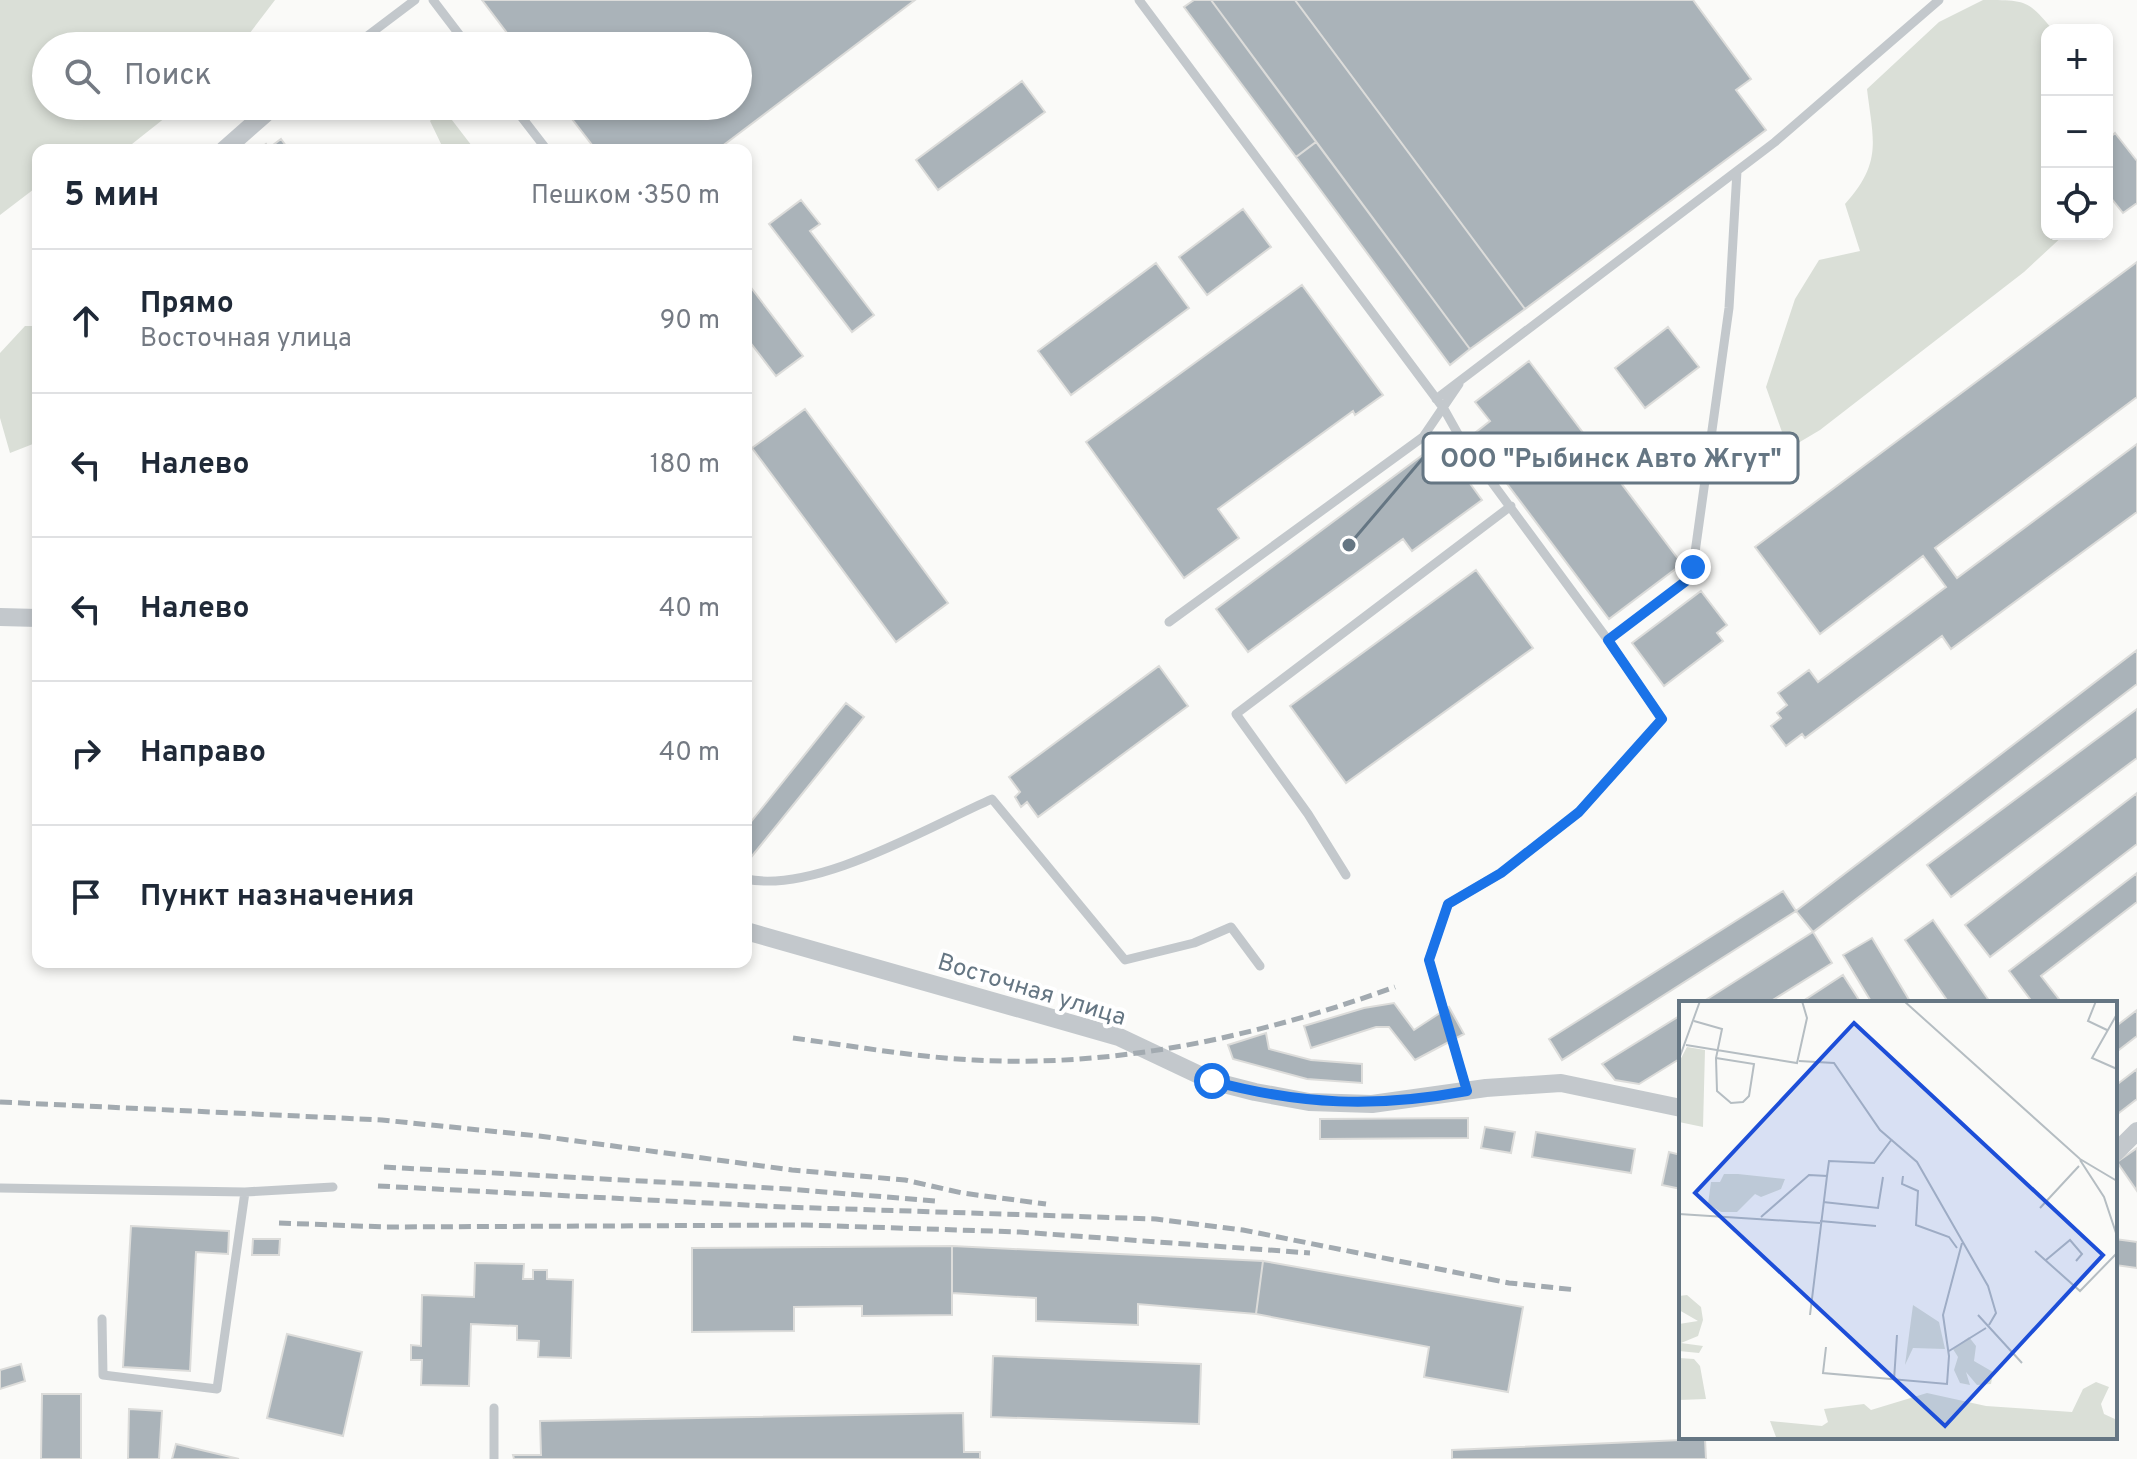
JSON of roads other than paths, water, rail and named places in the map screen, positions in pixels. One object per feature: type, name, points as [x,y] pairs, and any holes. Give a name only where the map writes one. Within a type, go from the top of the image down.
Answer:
[{"type":"street","points":[[231,144],[258,120]]},
{"type":"street","points":[[0,617],[32,618]]},
{"type":"street","name":"Восточная улица","points":[[752,933],[1119,1037],[1212,1081],[1255,1092],[1309,1102],[1372,1104],[1467,1091],[1561,1083],[1679,1108]]},
{"type":"street","points":[[2117,1151],[2137,1131]]},
{"type":"lane","points":[[373,32],[415,0]]},
{"type":"lane","points":[[433,0],[457,32]]},
{"type":"lane","points":[[1139,0],[1444,409],[1463,443],[1608,640],[1662,719],[1579,812],[1501,873],[1448,904],[1429,960],[1467,1091]]},
{"type":"lane","points":[[1436,399],[1737,171],[1840,88],[1939,0]]},
{"type":"lane","points":[[524,120],[542,144]]},
{"type":"lane","points":[[1608,640],[1686,581],[1693,567],[1729,308],[1737,171]]},
{"type":"lane","points":[[1169,622],[1423,437],[1463,378]]},
{"type":"lane","points":[[1346,875],[1308,814],[1236,714],[1511,506]]},
{"type":"lane","points":[[752,879],[786,882],[824,873],[992,799],[1125,960],[1194,943],[1231,927],[1260,966]]},
{"type":"lane","points":[[0,1188],[245,1192],[333,1187]]},
{"type":"lane","points":[[102,1319],[103,1375],[217,1389],[245,1192]]},
{"type":"lane","points":[[494,1408],[494,1459]]},
{"type":"railway","points":[[793,1038],[951,1059],[1082,1059],[1188,1045],[1240,1034],[1344,1005],[1395,987]]},
{"type":"railway","points":[[0,1102],[382,1120],[539,1136],[792,1170],[905,1180],[962,1193],[1046,1204]]},
{"type":"railway","points":[[384,1167],[788,1189],[935,1201]]},
{"type":"railway","points":[[378,1186],[784,1207],[1156,1219],[1243,1230],[1509,1283],[1577,1290]]},
{"type":"railway","points":[[279,1223],[386,1227],[805,1225],[1020,1232],[1310,1253]]},
{"type":"place","name":"ООО \"Рыбинск Авто Жгут\"","points":[[1349,545]]}]
